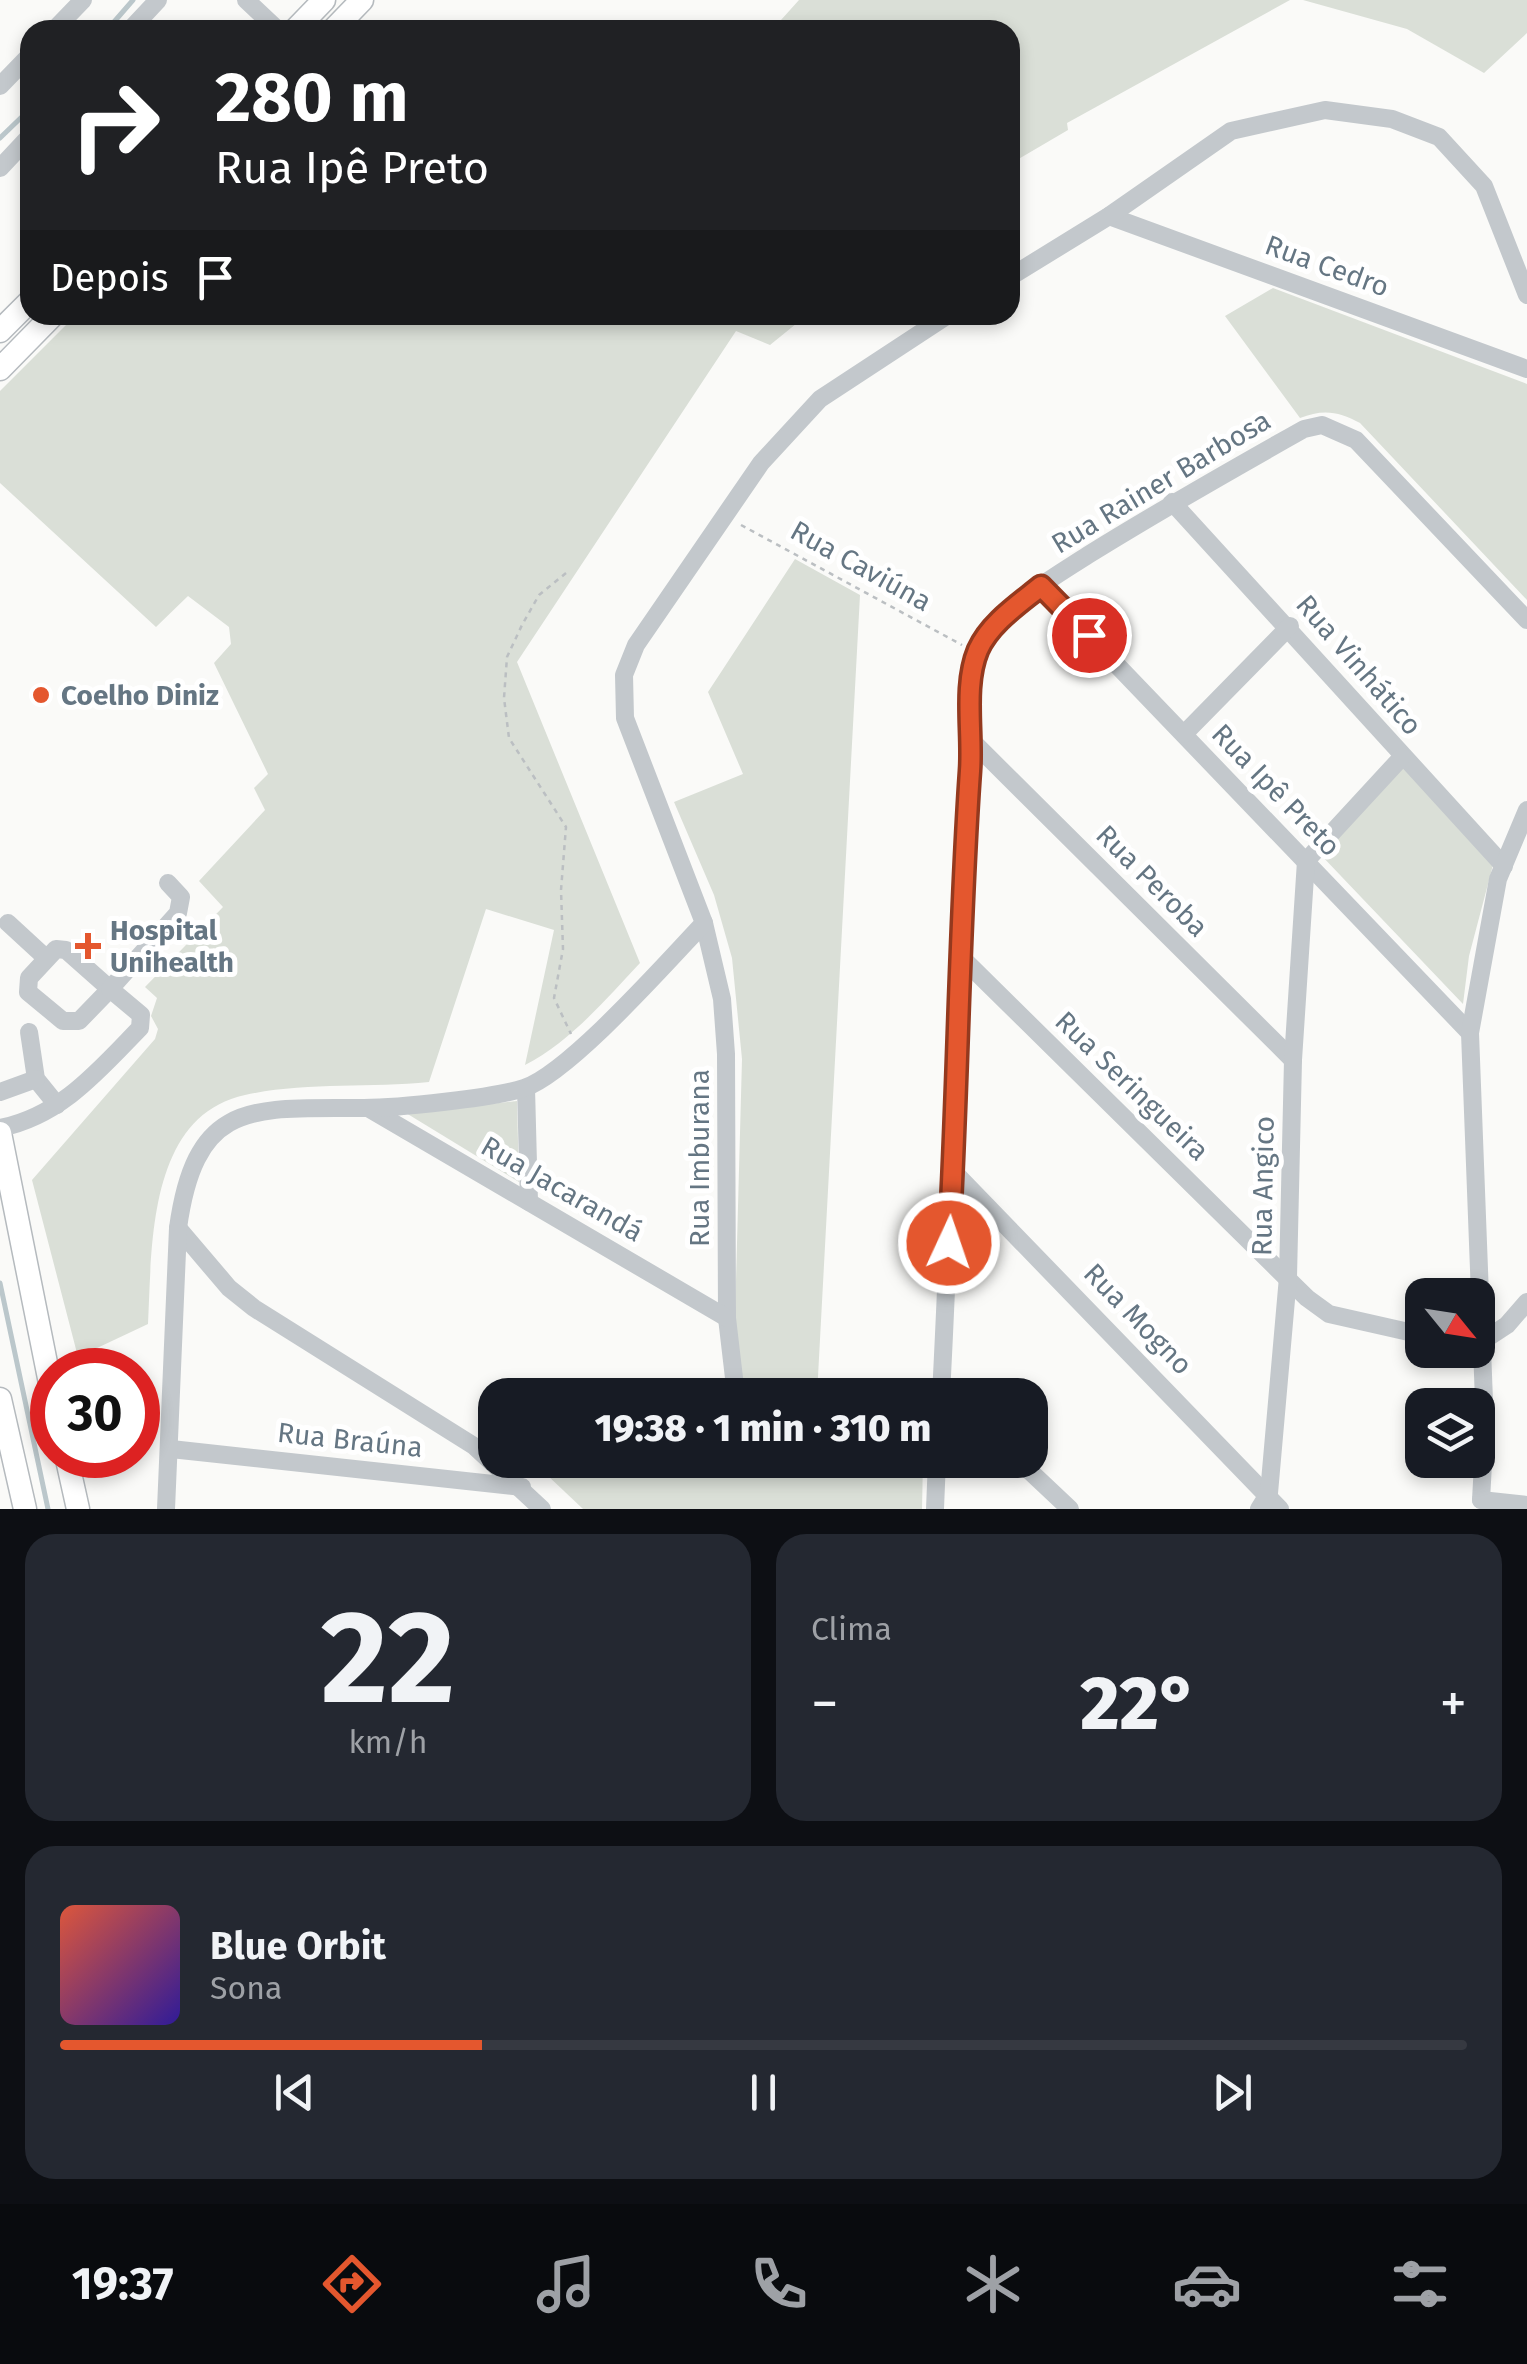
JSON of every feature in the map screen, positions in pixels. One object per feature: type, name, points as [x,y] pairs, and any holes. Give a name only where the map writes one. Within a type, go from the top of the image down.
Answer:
[{"type":"main road","points":[[305,20],[324,0]]},
{"type":"main road","points":[[343,20],[362,0]]},
{"type":"main road","points":[[0,331],[20,310]]},
{"type":"main road","points":[[0,369],[43,325]]},
{"type":"main road","points":[[0,1130],[43,1348]]},
{"type":"main road","points":[[0,1398],[24,1509]]},
{"type":"main road","points":[[71,1478],[78,1509]]},
{"type":"street","points":[[64,20],[83,0]]},
{"type":"street","points":[[139,20],[158,0]]},
{"type":"street","points":[[246,0],[267,20]]},
{"type":"street","points":[[0,86],[20,65]]},
{"type":"street","points":[[1020,271],[1109,216],[1231,130],[1324,110],[1392,118],[1439,136],[1484,186],[1527,295]]},
{"type":"street","points":[[0,168],[20,147]]},
{"type":"street","name":"Rua Cedro","points":[[1109,216],[1527,369]]},
{"type":"street","name":"Rua Imburana","points":[[734,1378],[727,1318],[726,1054],[722,999],[704,923],[622,701],[628,662],[649,621],[761,463],[820,399],[933,325]]},
{"type":"street","name":"Rua Rainer Barbosa","points":[[977,653],[987,634],[1041,586],[1172,502],[1304,430],[1332,427],[1356,440],[1527,620]]},
{"type":"street","name":"Rua Vinhático","points":[[1172,502],[1290,626],[1504,866]]},
{"type":"street","name":"Rua Ipê Preto","points":[[1041,586],[1470,1032]]},
{"type":"street","points":[[1184,734],[1290,626]]},
{"type":"street","points":[[945,1378],[958,954],[972,741],[970,688],[977,653]]},
{"type":"street","name":"Rua Peroba","points":[[972,741],[1293,1060]]},
{"type":"street","points":[[1306,861],[1402,756]]},
{"type":"street","points":[[1477,1278],[1470,1032],[1489,916],[1527,810]]},
{"type":"street","name":"Rua Angico","points":[[1270,1504],[1288,1277],[1293,1060],[1306,861]]},
{"type":"street","points":[[0,1130],[26,1122],[78,1092],[143,1022],[141,1015],[110,989],[66,950],[56,949],[29,978],[28,992],[63,1021],[79,1021],[110,989],[178,913],[181,897],[168,883]]},
{"type":"street","points":[[8,923],[46,958]]},
{"type":"street","points":[[166,1509],[178,1228],[190,1169],[198,1152],[229,1122],[274,1109],[368,1108],[526,1088],[584,1045],[704,923]]},
{"type":"street","name":"Rua Seringueira","points":[[958,954],[1329,1314],[1405,1332]]},
{"type":"street","points":[[29,1032],[36,1078],[57,1104]]},
{"type":"street","points":[[0,1092],[36,1078]]},
{"type":"street","points":[[526,1088],[529,1202]]},
{"type":"street","name":"Rua Jacarandá","points":[[368,1108],[727,1318]]},
{"type":"street","name":"Rua Mogno","points":[[953,1170],[1270,1504]]},
{"type":"street","points":[[178,1228],[229,1288],[254,1308],[474,1446],[542,1509]]},
{"type":"street","points":[[1495,1331],[1527,1302]]},
{"type":"street","points":[[1481,1368],[1485,1427],[1478,1504],[1527,1506]]},
{"type":"street","name":"Rua Braúna","points":[[170,1449],[522,1487]]},
{"type":"street","points":[[934,1509],[936,1478]]},
{"type":"street","points":[[1037,1478],[1070,1509]]},
{"type":"path","name":"Rua Caviúna","points":[[724,516],[977,653]]},
{"type":"path","points":[[565,1026],[554,998],[563,949],[560,890],[566,828],[509,738],[504,698],[507,657],[522,625],[539,595],[566,573]]},
{"type":"shaded area","points":[[799,0],[1290,0],[1067,123],[1068,130],[1020,158],[1020,20],[781,20]]},
{"type":"shaded area","points":[[1303,0],[1527,0],[1527,33],[1484,73],[1407,29]]},
{"type":"shaded area","points":[[1273,288],[1527,384],[1527,600],[1360,423],[1330,413],[1300,418],[1225,316]]},
{"type":"shaded area","points":[[66,325],[795,325],[770,345],[736,331],[517,662],[640,963],[572,1032],[525,1065],[554,930],[486,909],[429,1082],[313,1087],[245,1095],[213,1108],[189,1129],[173,1156],[162,1188],[151,1258],[148,1324],[97,1348],[76,1348],[32,1180],[155,1039],[158,1029],[151,1016],[157,998],[145,987],[223,907],[199,881],[265,810],[254,788],[268,774],[214,663],[231,644],[229,627],[188,596],[156,627],[0,483],[0,391]]},
{"type":"shaded area","points":[[795,559],[860,595],[818,1378],[742,1378],[735,1317],[742,1059],[732,958],[714,895],[674,802],[743,774],[708,692]]},
{"type":"shaded area","points":[[1403,765],[1493,865],[1469,956],[1463,1004],[1320,854]]},
{"type":"shaded area","points":[[517,1101],[519,1182],[406,1113]]},
{"type":"shaded area","points":[[550,1478],[923,1478],[922,1509],[583,1509]]},
{"type":"waterway","points":[[116,20],[133,0]]},
{"type":"waterway","points":[[0,138],[20,119]]},
{"type":"waterway","points":[[0,1283],[48,1509]]},
{"type":"place","name":"Coelho Diniz","points":[[41,695]]},
{"type":"place","name":"Hospital Unihealth","points":[[88,946]]},
{"type":"route","points":[[949,1243],[958,954],[972,741],[970,688],[977,653],[987,634],[1041,586],[1089,635]]}]
